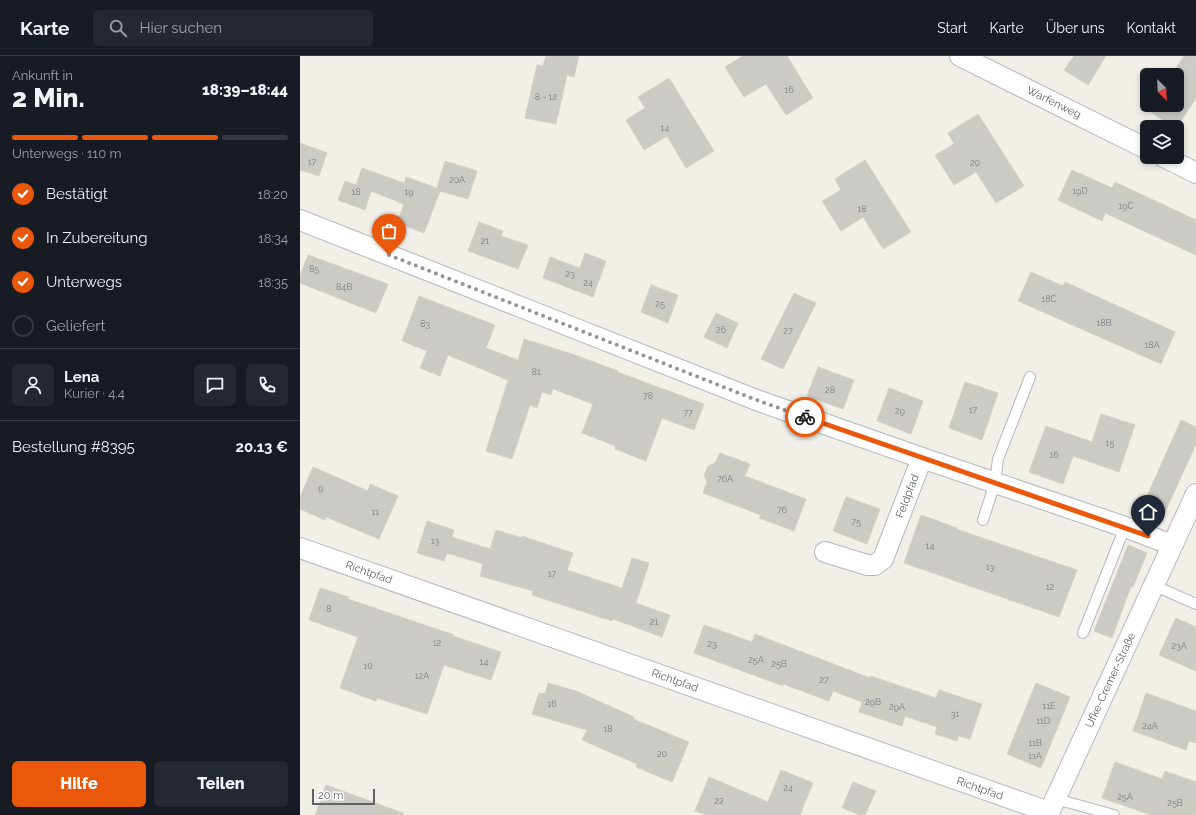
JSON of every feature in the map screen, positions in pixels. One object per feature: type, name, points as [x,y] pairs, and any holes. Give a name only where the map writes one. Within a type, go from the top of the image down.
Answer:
[{"type":"street","name":"Warfenweg","points":[[960,56],[1140,146]]},
{"type":"street","points":[[1178,164],[1196,173]]},
{"type":"street","points":[[300,220],[759,401],[995,484],[1125,527],[1172,545]]},
{"type":"street","name":"Feldpfad","points":[[825,552],[867,566],[876,566],[883,559],[922,458]]},
{"type":"street","name":"Ufke-Cremer-Straße","points":[[1051,809],[1196,494]]},
{"type":"street","name":"Richtpfad","points":[[300,548],[1051,809]]},
{"type":"lane","points":[[983,520],[995,484],[998,459],[1030,377]]},
{"type":"lane","points":[[1083,633],[1125,527]]},
{"type":"lane","points":[[1153,585],[1196,604]]},
{"type":"lane","points":[[1051,809],[1114,815]]},
{"type":"building","points":[[546,56],[579,56],[574,77],[567,75],[556,124],[525,118],[537,65],[543,66]]},
{"type":"building","points":[[743,56],[787,56],[813,98],[786,115],[766,84],[744,97],[725,67]]},
{"type":"building","points":[[1074,56],[1106,56],[1088,85],[1064,70]]},
{"type":"building","points":[[1184,56],[1196,56],[1196,98],[1182,120],[1163,120],[1151,112],[1184,112],[1184,68],[1176,68]]},
{"type":"building","points":[[669,78],[714,151],[686,168],[667,136],[644,150],[626,120],[645,108],[638,97]]},
{"type":"building","points":[[978,114],[1024,186],[996,203],[976,172],[954,185],[935,155],[954,144],[948,133]]},
{"type":"building","points":[[300,143],[327,153],[319,176],[300,170]]},
{"type":"building","points":[[865,160],[911,232],[883,249],[863,217],[841,231],[822,201],[841,190],[835,179]]},
{"type":"building","points":[[445,161],[477,171],[468,199],[440,191],[424,233],[397,223],[404,204],[371,191],[365,210],[338,200],[345,181],[356,185],[362,168],[404,183],[406,177],[437,188]]},
{"type":"building","points":[[1072,170],[1112,188],[1115,182],[1196,220],[1196,255],[1105,213],[1102,221],[1058,200]]},
{"type":"building","points":[[479,222],[503,231],[501,236],[528,245],[518,269],[468,251]]},
{"type":"building","points":[[585,253],[606,261],[593,297],[543,278],[550,257],[580,268]]},
{"type":"building","points":[[308,255],[388,284],[376,313],[300,283],[300,276]]},
{"type":"building","points":[[1031,272],[1063,286],[1065,282],[1175,332],[1161,364],[1018,301]]},
{"type":"building","points":[[651,285],[678,295],[668,323],[641,312]]},
{"type":"building","points":[[794,293],[816,303],[783,369],[761,359]]},
{"type":"building","points":[[419,296],[495,325],[486,348],[518,360],[524,339],[572,354],[704,404],[694,430],[662,418],[646,461],[615,449],[616,446],[582,433],[593,404],[553,389],[551,395],[542,392],[537,408],[530,405],[512,459],[486,451],[508,380],[448,355],[440,376],[420,368],[427,351],[402,341]]},
{"type":"building","points":[[716,313],[738,323],[727,348],[704,337]]},
{"type":"building","points":[[818,367],[854,380],[843,409],[807,396]]},
{"type":"building","points":[[965,382],[998,393],[982,440],[949,428]]},
{"type":"building","points":[[889,388],[923,401],[911,434],[877,421]]},
{"type":"building","points":[[1101,414],[1135,425],[1119,472],[1073,456],[1063,484],[1029,472],[1046,426],[1092,442]]},
{"type":"building","points":[[1181,420],[1196,427],[1196,444],[1161,521],[1140,512]]},
{"type":"building","points":[[720,453],[750,464],[745,476],[806,499],[794,531],[759,518],[761,515],[703,493],[707,482],[704,475],[708,466],[715,463]]},
{"type":"building","points":[[313,467],[368,491],[370,484],[398,496],[379,539],[326,517],[325,520],[300,509],[300,497]]},
{"type":"building","points":[[846,497],[880,509],[867,544],[833,531]]},
{"type":"building","points":[[921,515],[957,528],[956,529],[1077,570],[1059,617],[904,563]]},
{"type":"building","points":[[427,521],[454,530],[452,537],[490,549],[496,530],[522,538],[522,536],[573,553],[567,570],[622,588],[632,558],[649,563],[636,603],[670,615],[662,637],[613,619],[612,621],[532,595],[533,591],[480,576],[483,564],[447,553],[444,561],[417,553]]},
{"type":"building","points":[[1128,545],[1147,553],[1133,587],[1131,586],[1112,638],[1094,631]]},
{"type":"building","points":[[320,588],[501,652],[491,680],[444,665],[427,714],[377,698],[376,701],[340,688],[358,637],[309,620]]},
{"type":"building","points":[[1176,618],[1196,627],[1196,671],[1159,655]]},
{"type":"building","points":[[704,625],[752,642],[755,634],[870,678],[871,676],[936,698],[939,690],[982,704],[970,739],[959,736],[957,741],[935,734],[937,727],[905,716],[902,726],[859,712],[862,702],[833,691],[829,701],[783,684],[783,686],[694,653]]},
{"type":"building","points":[[548,683],[576,691],[634,717],[633,719],[689,742],[672,782],[636,767],[637,764],[582,740],[587,730],[532,714],[539,693],[545,694]]},
{"type":"building","points":[[1036,683],[1070,697],[1041,768],[1007,754]]},
{"type":"building","points":[[1146,693],[1196,711],[1196,743],[1189,741],[1186,750],[1133,731]]},
{"type":"building","points":[[1115,762],[1162,779],[1165,771],[1196,782],[1196,815],[1151,815],[1102,798]]},
{"type":"building","points":[[781,770],[813,783],[800,815],[706,815],[695,811],[709,777],[768,802]]},
{"type":"building","points":[[853,782],[876,791],[865,815],[860,815],[842,808]]},
{"type":"building","points":[[326,785],[403,813],[403,815],[315,815]]},
{"type":"way so far","points":[[389,255],[759,401],[805,417]]},
{"type":"route","points":[[805,417],[1148,536]]}]
